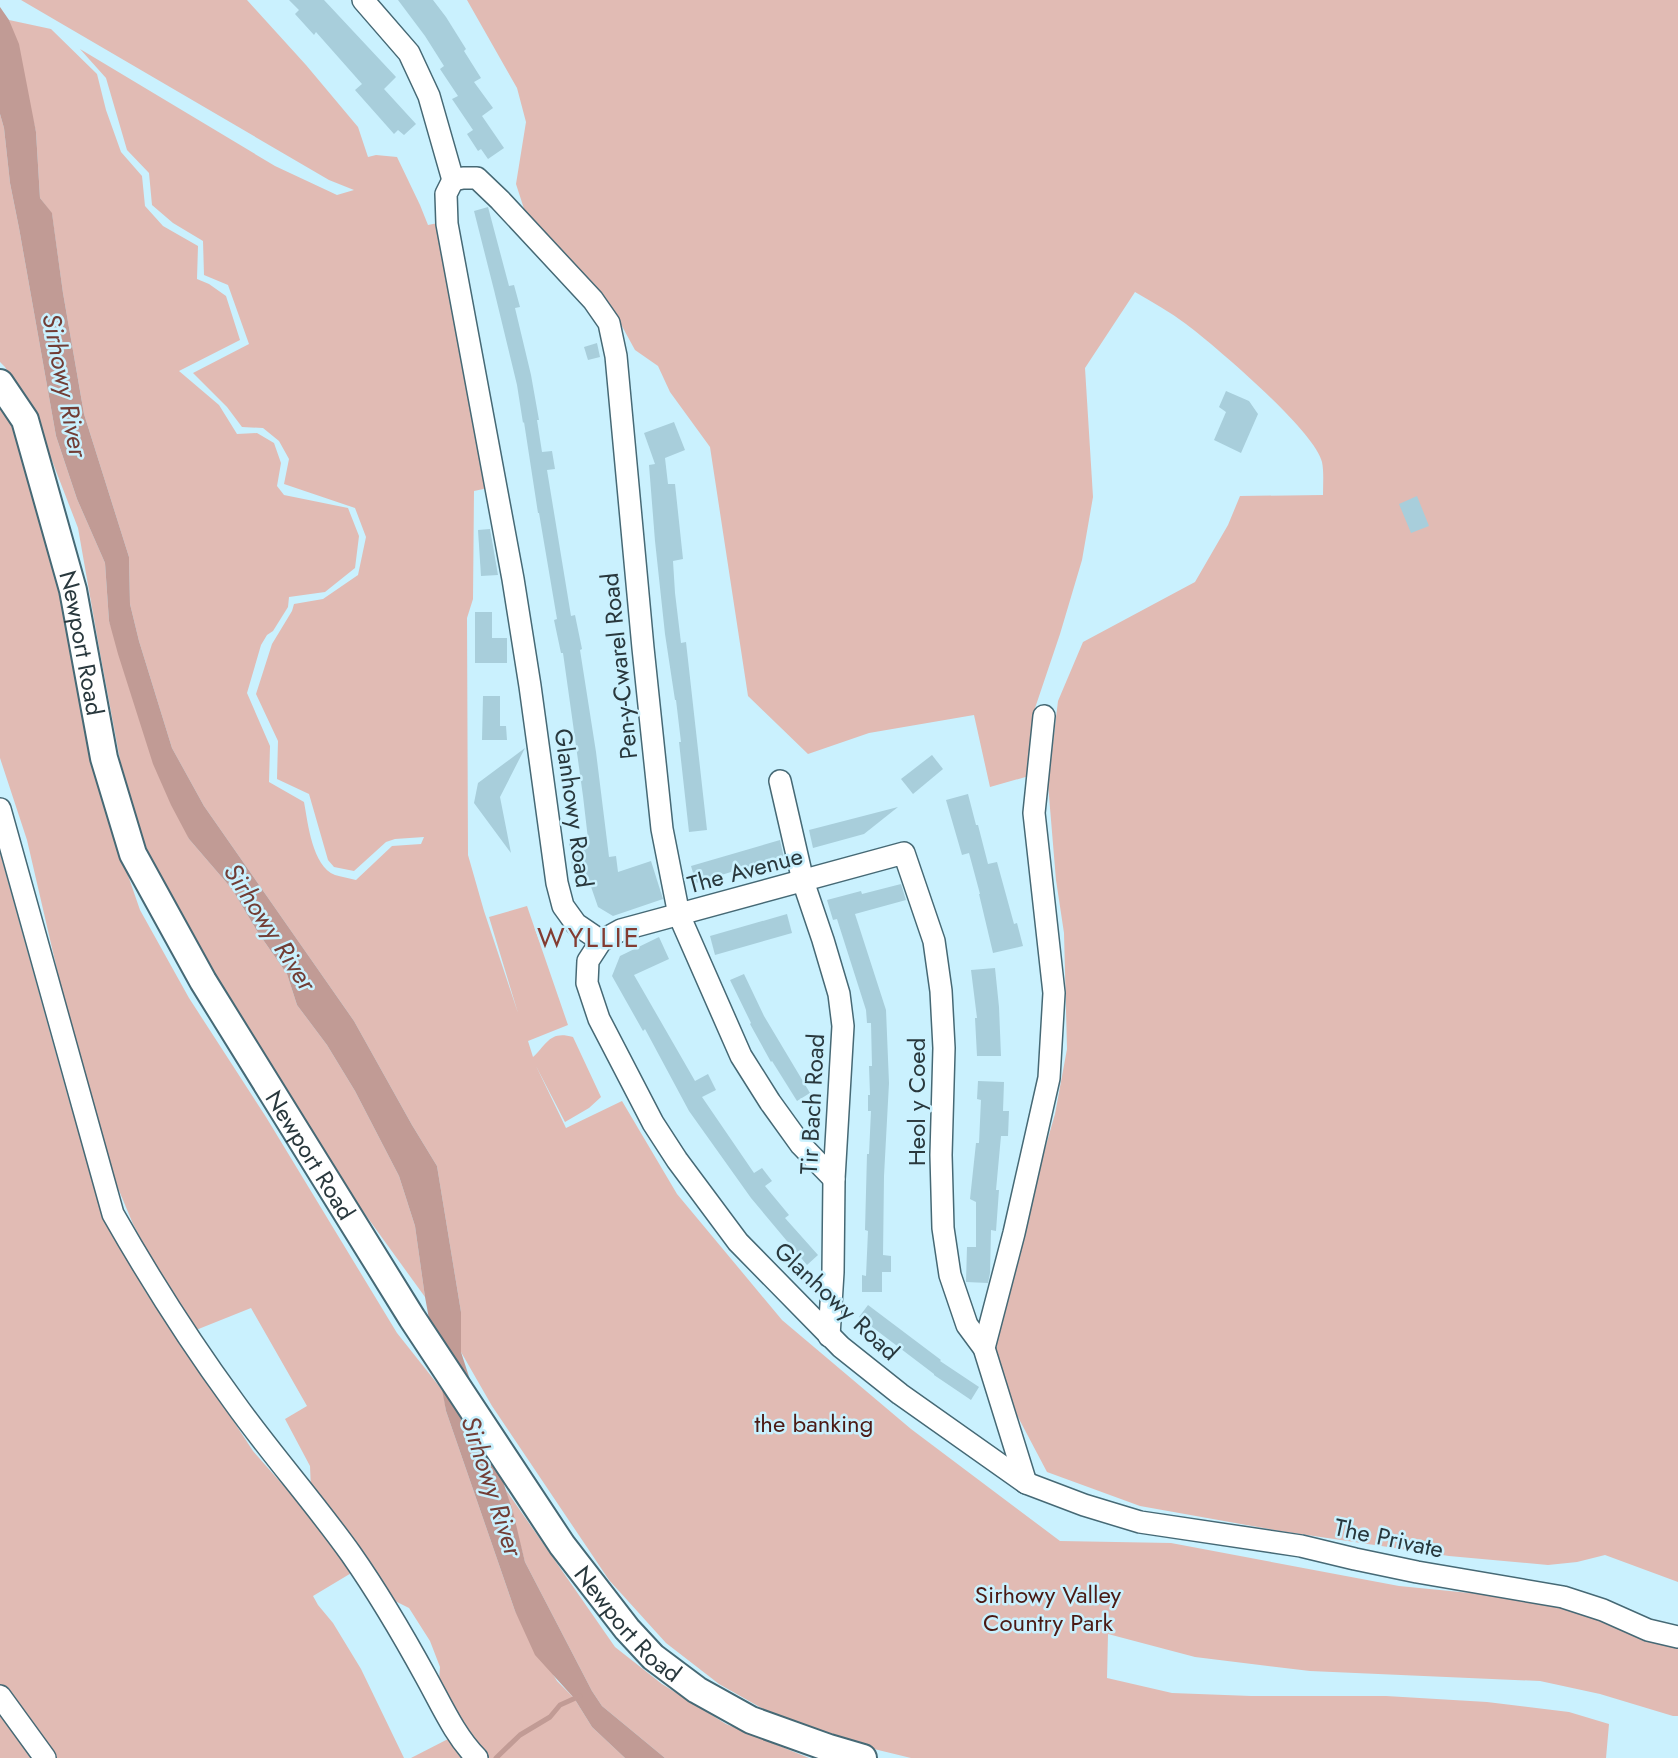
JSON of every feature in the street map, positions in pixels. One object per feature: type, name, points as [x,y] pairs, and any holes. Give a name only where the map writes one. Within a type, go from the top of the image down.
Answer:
[{"type":"main road","name":"Newport Road","points":[[0,383],[25,420],[73,590],[104,758],[133,854],[203,982],[412,1318],[562,1545],[627,1629],[653,1657],[697,1690],[751,1720],[863,1758]]},
{"type":"street","points":[[363,0],[409,53],[429,96],[453,180]]},
{"type":"street","name":"Pen-y-Cwarel Road","points":[[453,180],[477,178],[593,300],[609,323],[615,356],[662,829],[679,915],[741,1056],[801,1145],[834,1180]]},
{"type":"street","name":"Glanhowy Road","points":[[453,180],[446,194],[447,224],[513,579],[557,883],[563,906],[576,924],[601,941],[588,961],[587,984],[599,1020],[653,1123],[677,1160],[738,1242],[829,1336],[901,1394],[1026,1483],[1084,1505]]},
{"type":"street","points":[[984,1348],[1014,1233],[1049,1078],[1054,993],[1034,813],[1044,716]]},
{"type":"street","name":"Tir Bach Road","points":[[780,781],[803,881],[839,994],[843,1026],[829,1336]]},
{"type":"street","points":[[0,809],[114,1214],[138,1258],[234,1402],[351,1554],[393,1619],[448,1718],[477,1758]]},
{"type":"street","name":"The Avenue","points":[[601,941],[621,930],[904,853]]},
{"type":"street","name":"Heol y Coed","points":[[904,853],[934,941],[941,990],[944,1048],[941,1155],[943,1228],[950,1275],[967,1325],[984,1348],[1026,1483]]},
{"type":"street","name":"The Private","points":[[1084,1505],[1140,1522],[1301,1546],[1418,1572],[1563,1597],[1604,1610],[1648,1630],[1678,1637]]},
{"type":"street","points":[[0,1696],[45,1758]]},
{"type":"green space","points":[[21,0],[247,0],[358,127],[368,157],[397,157],[428,225],[438,223],[488,488],[474,491],[473,599],[467,618],[468,855],[518,1013],[489,917],[527,906],[568,1025],[528,1041],[533,1057],[554,1037],[573,1037],[601,1097],[589,1108],[565,1122],[536,1066],[566,1128],[622,1101],[677,1194],[782,1320],[911,1429],[1060,1541],[1171,1543],[1399,1586],[1560,1602],[1678,1642],[1678,1716],[1600,1694],[1540,1681],[1310,1671],[1195,1657],[1108,1634],[1107,1678],[1172,1693],[1386,1696],[1487,1702],[1569,1712],[1609,1724],[1606,1758],[911,1758],[837,1740],[765,1710],[719,1684],[666,1643],[609,1580],[492,1406],[461,1352],[461,1312],[437,1166],[354,1021],[204,806],[172,748],[130,604],[129,557],[84,414],[52,214],[40,198],[36,132],[9,20],[51,29],[97,74],[121,152],[142,176],[145,206],[163,226],[198,246],[197,279],[226,296],[240,340],[179,371],[219,405],[237,434],[257,433],[274,443],[281,463],[277,486],[284,495],[348,508],[359,536],[355,568],[325,592],[289,597],[288,607],[261,645],[247,693],[270,746],[269,782],[304,802],[312,843],[327,870],[335,875],[356,880],[392,846],[421,844],[424,837],[386,842],[354,871],[334,867],[328,860],[309,794],[277,779],[278,741],[256,694],[272,644],[294,604],[323,599],[358,575],[366,537],[355,508],[284,484],[289,459],[279,441],[263,428],[242,427],[227,407],[193,373],[249,344],[228,285],[204,275],[203,241],[173,223],[152,205],[149,173],[127,150],[106,78],[80,49],[275,166],[337,195],[354,190],[329,180]]},
{"type":"green space","points":[[467,0],[1678,0],[1678,1582],[1605,1555],[1548,1565],[1449,1556],[1280,1531],[1140,1506],[1047,1472],[1009,1400],[996,1349],[1005,1287],[1055,1114],[1067,1049],[1064,933],[1056,880],[1048,784],[1058,701],[1083,642],[1195,582],[1228,525],[1240,496],[1323,495],[1322,462],[1302,430],[1239,369],[1186,324],[1135,292],[1085,368],[1093,497],[1082,560],[1033,714],[1029,776],[990,787],[974,715],[869,733],[808,754],[748,696],[710,447],[670,392],[658,366],[635,350],[612,308],[526,215],[516,184],[526,122],[517,88]]},
{"type":"green space","points":[[0,114],[56,436],[77,499],[105,563],[109,621],[189,839],[232,889],[287,974],[297,1005],[327,1045],[355,1091],[399,1176],[415,1226],[425,1297],[341,1181],[243,1031],[141,844],[126,792],[78,528],[34,414],[0,362]]},
{"type":"green space","points":[[0,404],[6,410],[20,442],[54,545],[59,590],[102,800],[140,910],[189,998],[266,1117],[397,1333],[443,1391],[446,1411],[515,1611],[557,1681],[574,1698],[592,1727],[625,1758],[486,1758],[460,1722],[439,1681],[440,1667],[430,1641],[409,1608],[385,1596],[311,1490],[310,1466],[285,1419],[307,1406],[251,1308],[196,1330],[161,1277],[133,1224],[108,1164],[74,1043],[27,840],[0,758]]},
{"type":"green space","points":[[0,853],[104,1215],[147,1294],[176,1333],[253,1451],[306,1511],[353,1572],[313,1596],[361,1669],[404,1758],[51,1758],[0,1687]]},
{"type":"green space","points":[[506,1490],[615,1647],[662,1684],[726,1724],[809,1758],[665,1758],[602,1706],[525,1562]]},
{"type":"green space","points":[[0,1712],[33,1758],[0,1758]]},
{"type":"green space","points":[[450,1738],[461,1758],[411,1758]]},
{"type":"water","name":"Sirhowy River","points":[[0,7],[19,44],[36,132],[40,198],[52,213],[84,414],[129,557],[130,604],[172,748],[204,806],[354,1021],[437,1166],[461,1312],[461,1352],[513,1512],[525,1562],[602,1706],[665,1758],[625,1758],[592,1727],[574,1698],[535,1655],[515,1611],[446,1411],[415,1226],[399,1176],[355,1091],[327,1045],[297,1005],[287,974],[232,889],[189,839],[153,764],[109,621],[105,563],[77,499],[56,436],[0,114]]},
{"type":"building","points":[[289,0],[324,0],[396,77],[384,89],[416,124],[404,135],[398,130],[394,134],[355,90],[362,84],[316,32],[314,35],[295,14],[299,10]]},
{"type":"building","points":[[398,0],[433,0],[466,49],[464,51],[481,78],[474,82],[493,108],[482,116],[504,148],[488,159],[481,149],[478,151],[467,134],[473,130],[452,99],[458,96],[440,69],[444,66]]},
{"type":"building","points":[[488,207],[509,286],[514,285],[520,307],[515,308],[531,375],[542,452],[552,451],[555,469],[547,470],[571,616],[575,615],[582,649],[580,650],[609,857],[616,856],[618,872],[651,861],[663,899],[613,916],[598,907],[588,878],[577,879],[577,874],[573,875],[569,842],[588,839],[583,796],[563,653],[554,620],[557,619],[524,422],[474,211]]},
{"type":"building","points":[[597,343],[600,357],[588,360],[584,347]]},
{"type":"building","points":[[1226,391],[1249,401],[1258,414],[1241,453],[1214,440],[1226,412],[1219,407]]},
{"type":"building","points":[[674,422],[685,450],[665,458],[668,484],[675,484],[683,559],[673,561],[675,593],[681,643],[686,642],[707,830],[689,832],[681,742],[655,541],[649,465],[655,464],[644,433]]},
{"type":"building","points":[[1417,496],[1429,526],[1411,533],[1399,504]]},
{"type":"building","points":[[490,529],[498,575],[481,576],[478,530]]},
{"type":"building","points":[[475,612],[492,612],[492,638],[507,638],[507,663],[475,663]]},
{"type":"building","points":[[483,696],[500,696],[500,726],[506,726],[507,740],[482,740]]},
{"type":"building","points":[[525,748],[500,797],[511,853],[474,803],[478,783]]},
{"type":"building","points":[[932,755],[943,769],[913,794],[901,779]]},
{"type":"building","points":[[968,794],[988,864],[997,862],[1023,946],[993,953],[969,853],[962,855],[946,800]]},
{"type":"building","points":[[898,807],[864,834],[813,848],[809,830]]},
{"type":"building","points":[[780,840],[784,858],[696,883],[691,866]]},
{"type":"building","points":[[901,884],[906,900],[855,914],[886,1010],[889,1083],[883,1255],[891,1256],[891,1272],[882,1272],[882,1292],[862,1292],[862,1275],[866,1276],[868,1231],[865,1230],[871,1111],[868,1111],[868,1095],[869,1066],[872,1066],[871,1023],[867,1023],[866,1010],[837,919],[833,920],[827,900]]},
{"type":"building","points":[[787,914],[792,933],[715,955],[710,936]]},
{"type":"building","points":[[659,937],[669,959],[634,975],[695,1081],[708,1074],[716,1090],[702,1097],[754,1173],[762,1168],[772,1181],[765,1186],[789,1215],[785,1218],[818,1255],[807,1265],[751,1198],[689,1111],[645,1029],[643,1031],[612,976],[620,956]]},
{"type":"building","points":[[995,968],[1001,1056],[977,1056],[977,1018],[971,970]]},
{"type":"building","points":[[744,974],[764,1016],[810,1093],[797,1101],[771,1062],[730,980]]},
{"type":"building","points":[[978,1081],[1004,1082],[1003,1111],[1009,1111],[1008,1136],[1001,1136],[996,1190],[999,1190],[996,1231],[991,1230],[988,1283],[966,1282],[967,1247],[976,1247],[976,1202],[970,1199],[976,1143],[979,1143],[981,1100],[977,1099]]},
{"type":"building","points":[[868,1305],[940,1361],[979,1387],[971,1400],[859,1317]]},
{"type":"waterway","points":[[496,1758],[520,1735],[550,1717],[560,1705],[580,1696]]},
{"type":"district","name":"WYLLIE","points":[[589,937]]},
{"type":"park label","name":"the banking","points":[[814,1423]]},
{"type":"park label","name":"Sirhowy Valley Country Park","points":[[1048,1608]]}]
